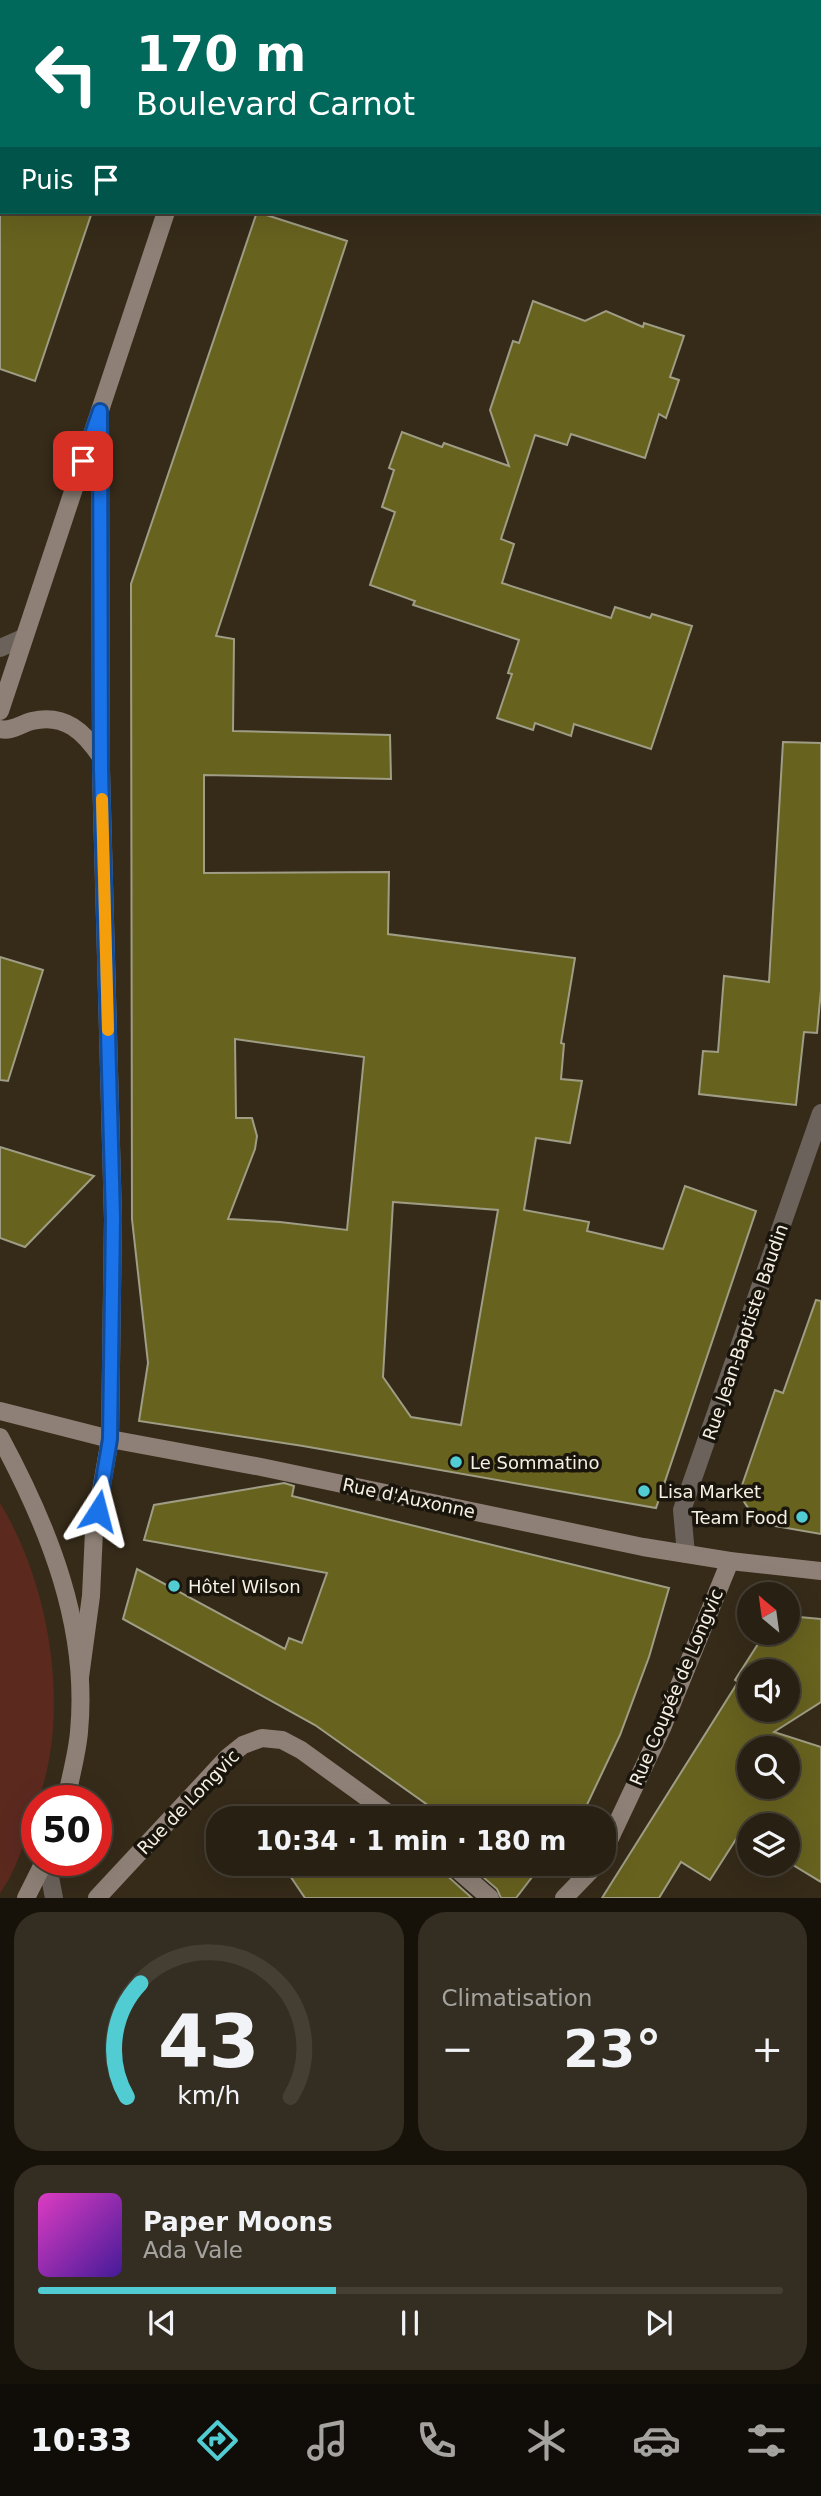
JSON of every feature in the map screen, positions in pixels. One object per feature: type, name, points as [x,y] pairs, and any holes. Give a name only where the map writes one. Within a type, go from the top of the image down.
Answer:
[{"type":"main road","points":[[0,711],[165,214]]},
{"type":"main road","points":[[69,1785],[79,1733],[80,1677],[91,1596],[94,1531],[110,1439],[113,1219],[101,757],[100,411]]},
{"type":"main road","points":[[0,729],[8,731],[31,721],[50,719],[69,724],[86,736],[101,757]]},
{"type":"main road","name":"Rue d'Auxonne","points":[[0,1411],[110,1439],[274,1470],[643,1547],[730,1561],[821,1571]]},
{"type":"main road","points":[[0,1437],[16,1467],[59,1567],[71,1610],[80,1677]]},
{"type":"main road","name":"Rue Coupée de Longvic","points":[[616,1826],[662,1728],[730,1561]]},
{"type":"main road","name":"Rue de Longvic","points":[[97,1898],[228,1757],[243,1745],[262,1738],[282,1740],[302,1750],[379,1806]]},
{"type":"main road","points":[[26,1898],[37,1876]]},
{"type":"main road","points":[[465,1876],[490,1898]]},
{"type":"main road","points":[[564,1898],[585,1876]]},
{"type":"street","points":[[0,648],[23,638]]},
{"type":"street","name":"Rue Jean-Baptiste Baudin","points":[[686,1554],[682,1510],[821,1113]]},
{"type":"street","points":[[50,1876],[54,1898]]},
{"type":"shaded area","points":[[0,1503],[32,1571],[43,1609],[54,1688],[53,1728],[48,1765],[42,1785],[21,1785],[21,1851],[0,1893]]},
{"type":"building","points":[[0,214],[91,214],[35,381],[0,369]]},
{"type":"building","points":[[256,214],[263,214],[347,241],[216,636],[234,639],[233,731],[390,735],[391,779],[204,775],[204,873],[389,872],[388,934],[575,958],[561,1043],[564,1044],[561,1079],[582,1081],[570,1143],[536,1138],[524,1210],[589,1222],[587,1231],[663,1249],[685,1186],[756,1211],[656,1508],[303,1446],[139,1421],[148,1363],[132,1219],[131,584]],"holes":[[[235,1039],[364,1057],[347,1230],[228,1219],[255,1149],[257,1136],[252,1118],[236,1118]],[[393,1202],[498,1210],[461,1425],[411,1417],[383,1377]]]},
{"type":"building","points":[[533,301],[585,321],[606,311],[643,327],[644,323],[684,336],[670,377],[679,380],[666,418],[659,414],[645,458],[571,434],[567,445],[535,435],[501,539],[514,544],[502,583],[611,618],[615,607],[650,618],[652,614],[692,626],[651,749],[574,724],[571,736],[535,723],[533,730],[497,718],[512,674],[508,673],[519,640],[413,605],[415,601],[370,585],[395,512],[382,507],[394,470],[389,468],[402,432],[442,447],[444,443],[509,466],[490,410],[513,341],[519,343]]},
{"type":"building","points":[[783,742],[821,743],[821,990],[817,1033],[804,1032],[796,1105],[699,1094],[703,1051],[718,1052],[724,976],[769,982]]},
{"type":"building","points":[[0,957],[43,970],[8,1081],[0,1080]]},
{"type":"building","points":[[0,1147],[94,1176],[25,1247],[0,1238]]},
{"type":"building","points":[[816,1300],[821,1301],[821,1534],[758,1523],[739,1494],[775,1390],[783,1393]]},
{"type":"building","points":[[284,1483],[294,1486],[292,1496],[669,1588],[649,1657],[620,1735],[586,1806],[429,1806],[315,1725],[123,1619],[137,1569],[285,1649],[289,1638],[302,1643],[327,1573],[144,1540],[154,1505]]},
{"type":"building","points":[[800,1617],[821,1619],[821,1702],[800,1715],[800,1659],[748,1659],[757,1645],[800,1645]]},
{"type":"building","points":[[737,1684],[737,1722],[790,1722],[774,1732],[787,1736],[737,1736],[737,1799],[800,1799],[800,1740],[821,1747],[821,1882],[800,1869],[800,1813],[737,1813],[737,1838],[710,1880],[681,1862],[659,1898],[602,1898]]},
{"type":"building","points":[[290,1876],[447,1876],[472,1898],[305,1898]]},
{"type":"building","points":[[482,1876],[533,1876],[516,1898],[501,1898],[497,1889]]},
{"type":"slow traffic","points":[[102,799],[108,1030]]},
{"type":"place","name":"Le Sommatino","points":[[456,1462]]},
{"type":"place","name":"Lisa Market","points":[[644,1491]]},
{"type":"place","name":"Team Food","points":[[802,1517]]},
{"type":"place","name":"Hôtel Wilson","points":[[174,1586]]},
{"type":"route","points":[[83,461],[100,411],[101,770],[113,1219],[110,1439],[98,1511]]}]
